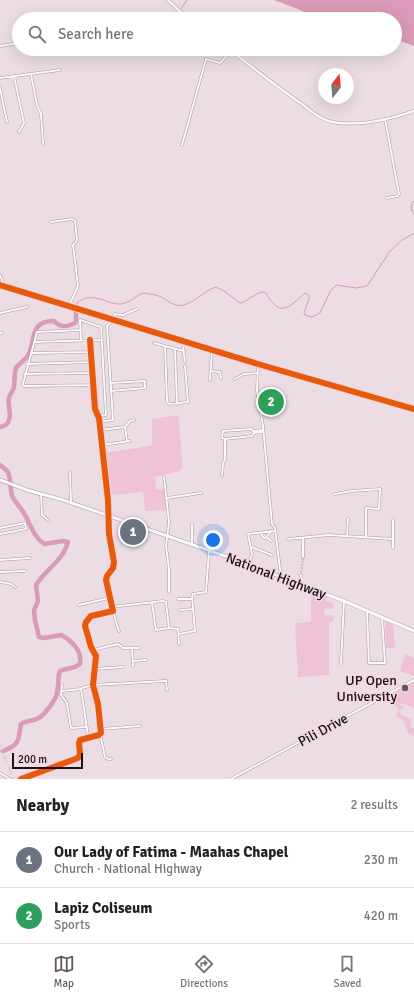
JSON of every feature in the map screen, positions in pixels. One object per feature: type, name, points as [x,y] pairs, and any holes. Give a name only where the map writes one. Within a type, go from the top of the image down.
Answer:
[{"type":"main road","name":"National Highway","points":[[0,480],[249,565],[300,584],[414,631]]},
{"type":"street","points":[[168,0],[181,12]]},
{"type":"street","points":[[0,46],[12,45]]},
{"type":"street","points":[[182,145],[188,118],[206,59],[220,63],[225,56]]},
{"type":"street","points":[[238,56],[274,85],[327,121],[342,124],[360,123],[384,119],[414,111]]},
{"type":"street","points":[[0,78],[60,70]]},
{"type":"street","points":[[31,74],[37,105],[41,114],[43,144]]},
{"type":"street","points":[[14,76],[24,123],[19,132]]},
{"type":"street","points":[[0,88],[6,122]]},
{"type":"street","points":[[384,119],[399,194],[398,196],[387,198]]},
{"type":"street","points":[[50,222],[72,219],[75,221],[77,240],[73,245],[78,286],[70,306]]},
{"type":"street","points":[[0,275],[2,280],[1,285],[258,364],[414,409]]},
{"type":"street","points":[[0,313],[27,307]]},
{"type":"street","points":[[99,422],[113,420],[107,327],[115,314],[122,315],[137,309]]},
{"type":"street","points":[[81,341],[80,320],[101,326],[106,415],[98,416]]},
{"type":"street","points":[[80,330],[37,332],[24,374],[23,384],[24,386],[94,385]]},
{"type":"street","points":[[90,340],[95,409],[98,416],[102,445],[108,516],[108,534],[114,562],[113,568],[106,580],[112,611],[115,615],[119,631]]},
{"type":"street","points":[[34,342],[102,340]]},
{"type":"street","points":[[185,341],[185,361]]},
{"type":"street","points":[[154,343],[184,351]]},
{"type":"street","points":[[165,346],[167,402],[169,404],[188,402],[186,366]]},
{"type":"street","points":[[175,349],[177,404]]},
{"type":"street","points":[[210,380],[212,350]]},
{"type":"street","points":[[31,353],[91,352]]},
{"type":"street","points":[[27,364],[92,362]]},
{"type":"street","points":[[258,364],[257,391],[263,431],[272,524],[275,531],[281,577]]},
{"type":"street","points":[[210,371],[220,372],[221,378]]},
{"type":"street","points":[[24,374],[93,373]]},
{"type":"street","points":[[235,379],[244,374],[258,373]]},
{"type":"street","points":[[110,383],[144,381],[145,388],[111,391]]},
{"type":"street","points":[[100,430],[125,427],[130,421],[134,420]]},
{"type":"street","points":[[102,445],[129,442],[125,427]]},
{"type":"street","points":[[222,475],[225,460],[225,439],[222,438],[223,430],[252,428],[254,432]]},
{"type":"street","points":[[225,439],[252,436],[254,432],[263,431]]},
{"type":"street","points":[[70,474],[71,503]]},
{"type":"street","points":[[164,478],[169,522],[166,546],[169,569],[169,592]]},
{"type":"street","points":[[335,494],[380,489],[379,509],[366,508],[366,537]]},
{"type":"street","points":[[167,498],[201,493]]},
{"type":"street","points":[[41,494],[42,515],[48,520]]},
{"type":"street","points":[[348,519],[348,536]]},
{"type":"street","points":[[392,548],[393,520]]},
{"type":"street","points":[[0,528],[24,524],[26,529],[0,534]]},
{"type":"street","points":[[192,525],[192,545]]},
{"type":"street","points":[[249,565],[252,556],[248,534],[275,531]]},
{"type":"street","points":[[267,537],[271,532]]},
{"type":"street","points":[[261,533],[263,537],[267,537],[271,541]]},
{"type":"street","points":[[288,539],[329,535],[393,538]]},
{"type":"street","points":[[303,538],[303,557]]},
{"type":"street","points":[[251,548],[272,556]]},
{"type":"street","points":[[179,634],[195,631],[192,599],[193,594],[206,592],[209,551]]},
{"type":"street","points":[[0,560],[30,558]]},
{"type":"street","points":[[0,572],[25,571]]},
{"type":"street","points":[[300,584],[301,575]]},
{"type":"street","points":[[0,582],[11,584],[15,587]]},
{"type":"street","points":[[79,605],[109,598]]},
{"type":"street","points":[[178,599],[192,599]]},
{"type":"street","points":[[111,607],[166,602],[169,628]]},
{"type":"street","points":[[341,663],[344,602]]},
{"type":"street","points":[[152,603],[156,630],[169,628],[178,629],[179,644]]},
{"type":"street","points":[[180,610],[193,608]]},
{"type":"street","points":[[111,759],[106,758],[100,734],[101,729],[98,704],[93,685],[96,656],[85,629],[86,622],[91,616],[112,611]]},
{"type":"street","points":[[367,612],[369,663],[385,663],[382,618]]},
{"type":"street","points":[[93,650],[118,644],[123,648],[139,648]]},
{"type":"street","points":[[132,648],[133,666]]},
{"type":"street","points":[[133,661],[146,660]]},
{"type":"street","points":[[95,669],[123,667]]},
{"type":"street","name":"Pili Drive","points":[[231,779],[414,680]]},
{"type":"street","points":[[62,692],[81,689],[93,685],[165,681],[167,690]]},
{"type":"street","points":[[62,685],[61,695],[67,703],[71,728],[77,729],[87,727]]},
{"type":"street","points":[[81,689],[88,736]]},
{"type":"street","points":[[101,729],[140,726]]},
{"type":"street","points":[[21,779],[78,758],[80,754],[80,740],[100,734]]},
{"type":"street","points":[[0,773],[4,774],[10,779]]},
{"type":"shaded area","points":[[274,0],[414,0],[414,46],[402,42],[402,12],[304,12]]},
{"type":"shaded area","points":[[178,415],[183,467],[180,471],[155,477],[156,490],[166,489],[169,510],[145,511],[143,492],[111,495],[104,453],[152,445],[152,419]]},
{"type":"shaded area","points":[[311,591],[327,597],[326,601],[333,603],[333,609],[325,608],[324,615],[334,616],[333,622],[329,622],[329,675],[298,677],[295,623],[311,622]]},
{"type":"shaded area","points":[[385,620],[393,625],[395,648],[386,648]]},
{"type":"shaded area","points":[[405,654],[414,658],[414,676],[400,671]]},
{"type":"shaded area","points":[[414,682],[414,708],[401,703],[400,705],[405,707],[399,711],[401,715],[412,719],[410,727],[414,728],[414,736],[409,734],[403,720],[396,715],[399,710],[389,696]]},
{"type":"waterway","points":[[181,9],[187,0]]},
{"type":"waterway","points":[[414,201],[411,205],[412,212],[414,214]]},
{"type":"waterway","points":[[76,310],[77,303],[83,299],[94,298],[121,304],[143,293],[157,295],[174,304],[181,305],[191,302],[216,287],[240,303],[258,293],[265,292],[271,301],[279,308],[291,305],[305,293],[309,295],[309,299],[304,313],[305,315],[312,317],[320,313],[330,292],[336,285],[356,288],[367,286],[390,251],[402,240],[414,233]]},
{"type":"waterway","points":[[0,427],[8,423],[10,417],[9,397],[14,387],[16,368],[27,357],[36,329],[45,322],[54,321],[59,325],[64,326],[75,323],[76,310]]},
{"type":"waterway","points":[[0,465],[9,474],[13,498],[24,513],[32,530],[40,541],[44,544],[63,541],[68,542],[66,549],[58,560],[36,585],[38,601],[34,610],[35,620],[39,637],[44,638],[61,635],[75,646],[78,650],[80,659],[80,664],[77,666],[60,671],[57,693],[50,707],[39,718],[21,724],[18,741],[16,744],[3,751]]},
{"type":"tunnel","points":[[301,575],[303,557]]},
{"type":"railway","points":[[0,744],[13,779]]},
{"type":"cycle path","points":[[0,285],[258,364],[414,409]]},
{"type":"cycle path","points":[[21,779],[78,758],[80,754],[80,740],[99,735],[101,733],[98,704],[93,685],[96,656],[91,647],[85,626],[86,622],[91,616],[113,611],[106,580],[113,568],[114,562],[109,534],[108,500],[99,418],[95,409],[90,340]]},
{"type":"place","name":"Lapiz Coliseum","points":[[271,402]]},
{"type":"place","name":"Our Lady of Fatima - Maahas Chapel","points":[[133,532]]},
{"type":"place","name":"UP Open University","points":[[405,688]]}]
